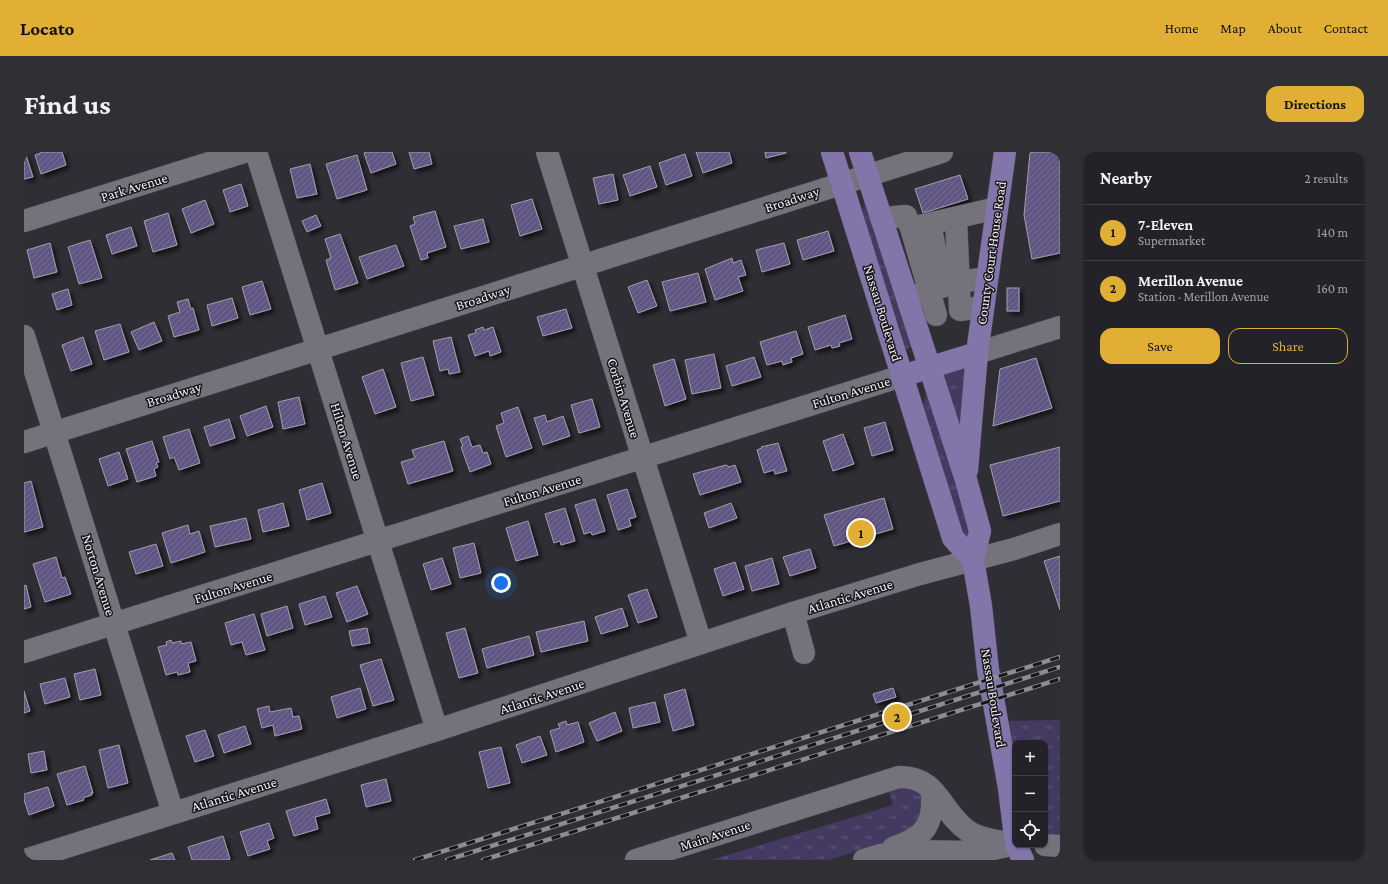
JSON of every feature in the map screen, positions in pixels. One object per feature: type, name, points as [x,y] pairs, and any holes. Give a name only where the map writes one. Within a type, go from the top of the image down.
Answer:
[{"type":"main road","name":"Nassau Boulevard","points":[[832,152],[953,538],[973,560]]},
{"type":"main road","name":"Nassau Boulevard","points":[[860,152],[966,480],[980,531],[973,560],[988,670],[1012,812]]},
{"type":"main road","name":"County Court House Road","points":[[966,480],[977,353],[1005,152]]},
{"type":"main road","name":"Fulton Avenue","points":[[902,376],[977,353]]},
{"type":"main road","points":[[1012,860],[1014,848]]},
{"type":"main road","points":[[1017,848],[1023,860]]},
{"type":"street","name":"Park Avenue","points":[[24,221],[244,152]]},
{"type":"street","name":"Hilton Avenue","points":[[256,152],[437,730]]},
{"type":"street","name":"Corbin Avenue","points":[[547,152],[701,643]]},
{"type":"street","name":"Broadway","points":[[24,442],[942,152]]},
{"type":"street","points":[[921,226],[997,208]]},
{"type":"street","points":[[881,218],[906,216],[921,226],[944,286],[960,310]]},
{"type":"street","points":[[936,315],[944,286],[956,218]]},
{"type":"street","points":[[907,299],[944,286],[987,278]]},
{"type":"street","points":[[914,322],[936,315],[983,307]]},
{"type":"street","name":"Fulton Avenue","points":[[977,353],[1060,327]]},
{"type":"street","name":"Norton Avenue","points":[[24,336],[173,813]]},
{"type":"street","name":"Fulton Avenue","points":[[24,652],[902,376]]},
{"type":"street","name":"Atlantic Avenue","points":[[25,860],[437,730],[793,613],[920,574],[1060,534]]},
{"type":"street","points":[[793,613],[804,652]]},
{"type":"street","name":"Main Avenue","points":[[636,860],[899,777],[920,780],[931,789],[951,814],[969,832],[981,837],[1012,843]]},
{"type":"street","points":[[872,857],[917,837],[926,828],[929,823],[932,809],[931,789]]},
{"type":"street","points":[[872,857],[924,850],[980,852],[1012,845]]},
{"type":"street","points":[[1048,845],[1060,846]]},
{"type":"green space","points":[[865,199],[913,343],[908,349],[904,349],[861,217]]},
{"type":"green space","points":[[974,358],[964,464],[934,370]]},
{"type":"green space","points":[[926,392],[974,536],[965,541],[922,410]]},
{"type":"green space","points":[[1060,720],[1060,846],[1048,845],[1048,740],[1012,740],[1012,820],[997,721]]},
{"type":"green space","points":[[904,787],[920,791],[927,806],[913,833],[829,860],[711,860],[893,805],[888,789]]},
{"type":"building","points":[[24,152],[33,177],[24,179]]},
{"type":"building","points":[[43,152],[62,152],[66,165],[41,174],[35,155]]},
{"type":"building","points":[[392,152],[396,164],[371,173],[364,153]]},
{"type":"building","points":[[409,152],[429,152],[432,164],[414,169]]},
{"type":"building","points":[[696,152],[729,152],[732,163],[703,173]]},
{"type":"building","points":[[765,152],[786,152],[786,153],[766,158]]},
{"type":"building","points":[[1060,152],[1060,253],[1032,259],[1024,215],[1030,153]]},
{"type":"building","points":[[685,154],[692,176],[666,185],[659,163]]},
{"type":"building","points":[[357,155],[367,190],[337,199],[326,164]]},
{"type":"building","points":[[310,164],[317,194],[297,198],[290,169]]},
{"type":"building","points":[[650,166],[657,187],[630,196],[623,175]]},
{"type":"building","points":[[613,174],[618,200],[599,204],[593,178]]},
{"type":"building","points":[[960,175],[968,199],[923,213],[915,189]]},
{"type":"building","points":[[241,184],[248,206],[230,212],[223,190]]},
{"type":"building","points":[[532,199],[542,229],[520,236],[511,205]]},
{"type":"building","points":[[205,200],[214,224],[191,233],[182,209]]},
{"type":"building","points":[[435,211],[446,247],[427,253],[428,258],[421,260],[410,226],[415,224],[413,217]]},
{"type":"building","points":[[168,213],[177,245],[153,252],[144,221]]},
{"type":"building","points":[[316,215],[321,226],[307,232],[302,221]]},
{"type":"building","points":[[483,219],[489,242],[461,249],[454,226]]},
{"type":"building","points":[[131,227],[137,246],[112,254],[106,235]]},
{"type":"building","points":[[828,231],[834,251],[803,260],[797,240]]},
{"type":"building","points":[[340,234],[358,283],[335,290],[326,260],[331,258],[325,239]]},
{"type":"building","points":[[90,240],[102,278],[79,284],[68,247]]},
{"type":"building","points":[[50,243],[57,272],[34,278],[27,250]]},
{"type":"building","points":[[784,243],[790,264],[762,272],[756,250]]},
{"type":"building","points":[[396,245],[404,266],[367,279],[359,257]]},
{"type":"building","points":[[732,258],[733,263],[741,260],[746,275],[738,277],[743,291],[715,300],[705,269]]},
{"type":"building","points":[[698,273],[706,302],[670,311],[662,282]]},
{"type":"building","points":[[647,280],[657,306],[638,313],[628,287]]},
{"type":"building","points":[[262,281],[271,309],[250,315],[242,287]]},
{"type":"building","points":[[1007,288],[1019,288],[1019,311],[1007,311]]},
{"type":"building","points":[[68,289],[72,305],[57,310],[52,294]]},
{"type":"building","points":[[232,298],[238,318],[212,326],[207,305]]},
{"type":"building","points":[[188,299],[191,309],[193,308],[199,330],[174,337],[168,316],[180,312],[177,302]]},
{"type":"building","points":[[566,309],[572,328],[543,336],[537,317]]},
{"type":"building","points":[[845,315],[852,339],[839,343],[840,346],[832,348],[831,345],[815,350],[808,327]]},
{"type":"building","points":[[154,322],[162,341],[139,350],[131,332]]},
{"type":"building","points":[[120,324],[129,352],[104,360],[95,331]]},
{"type":"building","points":[[483,327],[484,330],[493,327],[501,352],[490,356],[489,351],[475,356],[468,335],[476,333],[475,330]]},
{"type":"building","points":[[796,331],[803,354],[791,358],[792,362],[783,365],[782,361],[767,365],[760,342]]},
{"type":"building","points":[[83,337],[92,364],[71,371],[62,345]]},
{"type":"building","points":[[451,337],[460,372],[449,374],[448,369],[440,371],[433,341]]},
{"type":"building","points":[[714,354],[721,388],[692,394],[685,360]]},
{"type":"building","points":[[423,357],[434,395],[411,401],[401,363]]},
{"type":"building","points":[[754,357],[761,377],[732,386],[726,366]]},
{"type":"building","points":[[1036,358],[1052,408],[993,426],[1000,369]]},
{"type":"building","points":[[674,359],[686,399],[665,406],[653,365]]},
{"type":"building","points":[[383,369],[396,407],[375,414],[362,377]]},
{"type":"building","points":[[299,397],[305,424],[283,429],[278,402]]},
{"type":"building","points":[[592,399],[600,427],[579,433],[571,405]]},
{"type":"building","points":[[266,406],[273,427],[247,436],[240,416]]},
{"type":"building","points":[[518,407],[532,448],[506,457],[496,426],[504,423],[501,413]]},
{"type":"building","points":[[545,415],[547,422],[563,416],[570,436],[543,445],[534,418]]},
{"type":"building","points":[[229,419],[235,438],[210,446],[204,427]]},
{"type":"building","points":[[885,422],[893,450],[872,456],[864,428]]},
{"type":"building","points":[[189,429],[200,463],[179,470],[174,457],[170,459],[163,437]]},
{"type":"building","points":[[843,434],[854,464],[833,471],[823,441]]},
{"type":"building","points":[[468,436],[472,447],[480,445],[483,453],[487,452],[491,464],[470,472],[461,447],[463,446],[460,439]]},
{"type":"building","points":[[152,441],[159,462],[156,463],[158,467],[154,469],[156,476],[137,482],[126,449]]},
{"type":"building","points":[[444,441],[453,471],[408,484],[401,462],[415,458],[412,450]]},
{"type":"building","points":[[778,443],[787,471],[775,474],[774,470],[764,473],[757,450],[762,448],[761,447]]},
{"type":"building","points":[[1060,447],[1060,501],[1003,516],[990,465]]},
{"type":"building","points":[[119,452],[128,479],[108,486],[99,459]]},
{"type":"building","points":[[726,465],[729,467],[735,465],[741,482],[700,495],[693,474]]},
{"type":"building","points":[[31,481],[43,527],[24,532],[24,483]]},
{"type":"building","points":[[322,483],[331,513],[307,520],[299,490]]},
{"type":"building","points":[[627,489],[636,517],[629,519],[631,526],[618,530],[607,495]]},
{"type":"building","points":[[884,498],[893,529],[834,546],[824,515]]},
{"type":"building","points":[[595,499],[605,531],[592,535],[591,532],[584,534],[575,505]]},
{"type":"building","points":[[283,503],[289,526],[263,532],[258,510]]},
{"type":"building","points":[[731,503],[737,518],[709,528],[704,513]]},
{"type":"building","points":[[565,508],[575,541],[561,545],[560,541],[554,543],[545,514]]},
{"type":"building","points":[[246,518],[251,539],[215,547],[210,526]]},
{"type":"building","points":[[528,521],[538,555],[516,561],[506,528]]},
{"type":"building","points":[[188,525],[190,534],[199,531],[205,552],[171,563],[162,533]]},
{"type":"building","points":[[474,543],[481,573],[460,578],[453,548]]},
{"type":"building","points":[[156,544],[163,566],[136,574],[129,552]]},
{"type":"building","points":[[810,549],[816,568],[790,576],[783,557]]},
{"type":"building","points":[[1060,556],[1060,610],[1044,561]]},
{"type":"building","points":[[56,557],[62,578],[65,577],[71,594],[45,602],[33,564]]},
{"type":"building","points":[[442,558],[451,584],[431,590],[423,564]]},
{"type":"building","points":[[772,558],[779,584],[752,591],[745,566]]},
{"type":"building","points":[[735,562],[744,589],[723,596],[714,569]]},
{"type":"building","points":[[26,585],[31,607],[24,609],[24,586]]},
{"type":"building","points":[[357,586],[368,614],[347,622],[336,593]]},
{"type":"building","points":[[647,589],[657,617],[638,623],[628,595]]},
{"type":"building","points":[[325,596],[332,617],[305,625],[299,604]]},
{"type":"building","points":[[287,606],[293,628],[267,636],[261,614]]},
{"type":"building","points":[[622,608],[628,626],[601,634],[595,617]]},
{"type":"building","points":[[254,614],[265,650],[246,655],[242,642],[231,645],[225,623]]},
{"type":"building","points":[[584,621],[588,641],[541,652],[536,632]]},
{"type":"building","points":[[367,628],[370,643],[352,646],[349,631]]},
{"type":"building","points":[[465,628],[478,673],[459,678],[446,633]]},
{"type":"building","points":[[529,636],[534,655],[487,668],[482,649]]},
{"type":"building","points":[[171,640],[172,643],[181,641],[181,644],[191,642],[196,661],[188,663],[190,672],[178,675],[177,672],[166,675],[158,647],[167,645],[166,642]]},
{"type":"building","points":[[381,659],[394,700],[373,706],[360,665]]},
{"type":"building","points":[[95,669],[101,695],[80,700],[74,674]]},
{"type":"building","points":[[65,678],[70,697],[45,704],[40,684]]},
{"type":"building","points":[[360,688],[366,709],[337,718],[331,697]]},
{"type":"building","points":[[893,688],[896,697],[876,703],[873,694]]},
{"type":"building","points":[[685,689],[694,725],[673,731],[664,695]]},
{"type":"building","points":[[24,691],[30,711],[24,713]]},
{"type":"building","points":[[655,702],[660,722],[633,728],[629,708]]},
{"type":"building","points":[[269,706],[270,712],[291,708],[293,717],[299,716],[302,729],[275,736],[273,725],[262,728],[257,709]]},
{"type":"building","points":[[615,712],[622,731],[597,741],[589,723]]},
{"type":"building","points":[[566,721],[567,725],[578,722],[584,742],[556,752],[550,731],[560,728],[558,724]]},
{"type":"building","points":[[245,726],[251,744],[224,753],[218,735]]},
{"type":"building","points":[[205,730],[214,756],[195,762],[186,736]]},
{"type":"building","points":[[540,736],[547,755],[522,763],[516,745]]},
{"type":"building","points":[[119,745],[128,783],[108,788],[99,750]]},
{"type":"building","points":[[501,747],[510,783],[488,788],[479,752]]},
{"type":"building","points":[[44,751],[47,770],[31,773],[28,754]]},
{"type":"building","points":[[85,766],[93,793],[91,793],[92,795],[83,798],[84,800],[67,805],[57,774]]},
{"type":"building","points":[[386,779],[391,801],[366,807],[361,785]]},
{"type":"building","points":[[48,787],[54,806],[29,815],[24,800],[24,794]]},
{"type":"building","points":[[326,799],[330,813],[315,817],[318,829],[294,836],[286,811]]},
{"type":"building","points":[[269,823],[274,838],[267,841],[270,849],[248,856],[240,832]]},
{"type":"building","points":[[223,836],[230,859],[192,860],[188,847]]},
{"type":"building","points":[[172,853],[175,860],[150,860]]},
{"type":"railway","points":[[415,860],[1060,657]]},
{"type":"railway","points":[[447,860],[1060,667]]},
{"type":"railway","points":[[483,860],[1060,679]]},
{"type":"place","name":"7-Eleven","points":[[861,533]]},
{"type":"place","name":"Merillon Avenue","points":[[897,717]]}]
